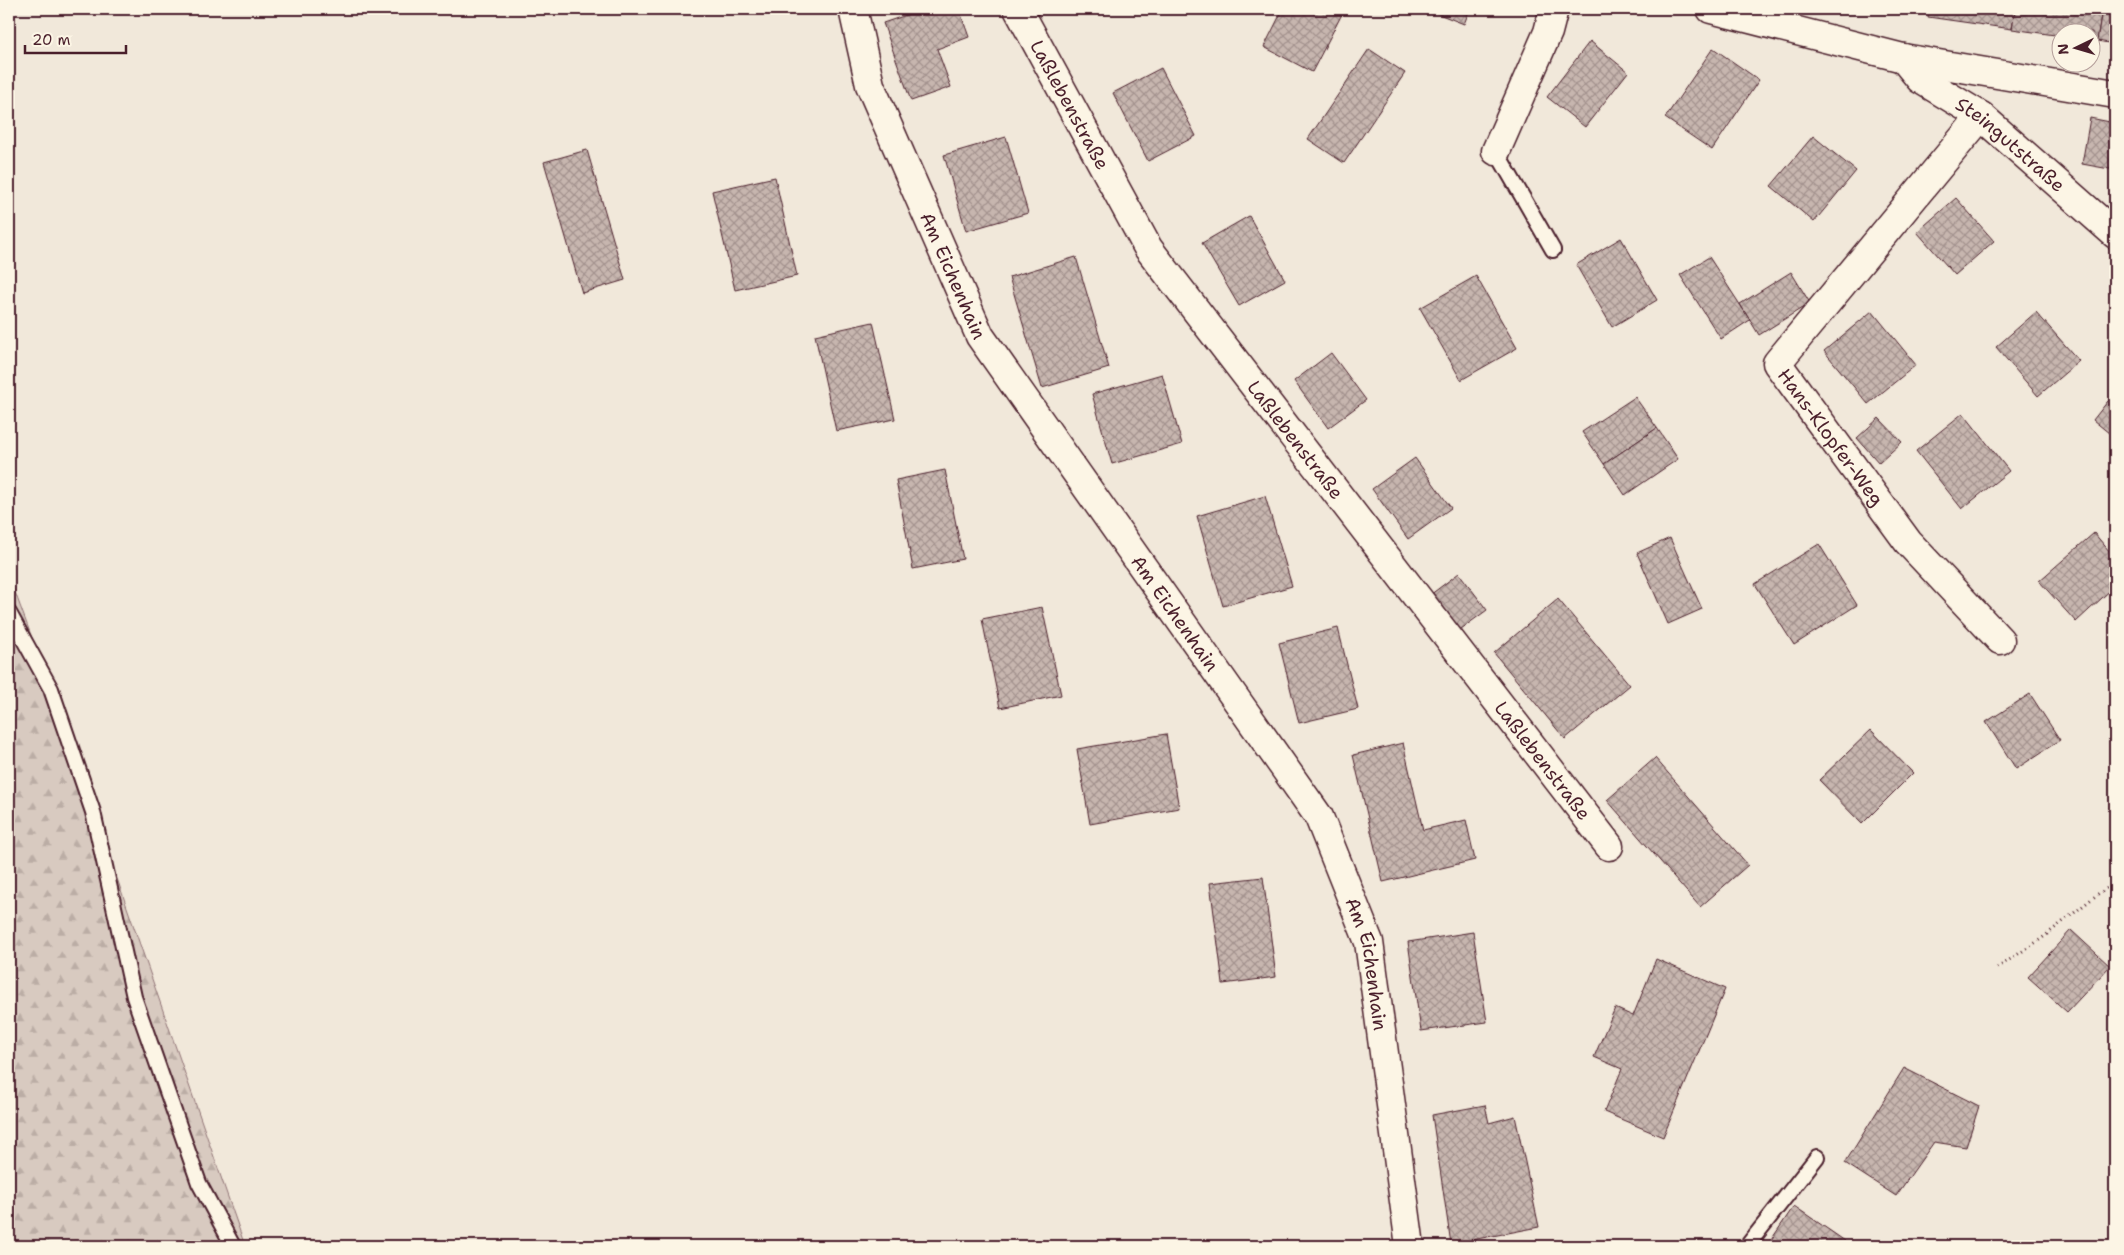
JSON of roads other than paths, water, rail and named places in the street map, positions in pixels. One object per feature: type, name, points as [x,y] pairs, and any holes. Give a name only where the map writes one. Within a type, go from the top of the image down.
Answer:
[{"type":"street","name":"Am Eichenhain","points":[[853,9],[870,85],[980,336],[1319,817],[1369,942],[1410,1246]]},
{"type":"street","name":"Laßlebenstraße","points":[[1018,9],[1148,248],[1610,846]]},
{"type":"street","points":[[1496,151],[1548,32],[1554,9]]},
{"type":"street","name":"Steingutstraße","points":[[1711,9],[1903,58],[2115,94]]},
{"type":"street","name":"Steingutstraße","points":[[1903,58],[1920,79],[1981,116],[2115,234]]},
{"type":"street","name":"Hans-Klopfer-Weg","points":[[1981,116],[1777,363],[1908,542],[2000,640]]},
{"type":"lane","points":[[1496,151],[1553,250]]},
{"type":"lane","points":[[9,613],[51,690],[93,812],[134,997],[199,1182],[233,1246]]},
{"type":"lane","points":[[1747,1246],[1816,1157]]}]
